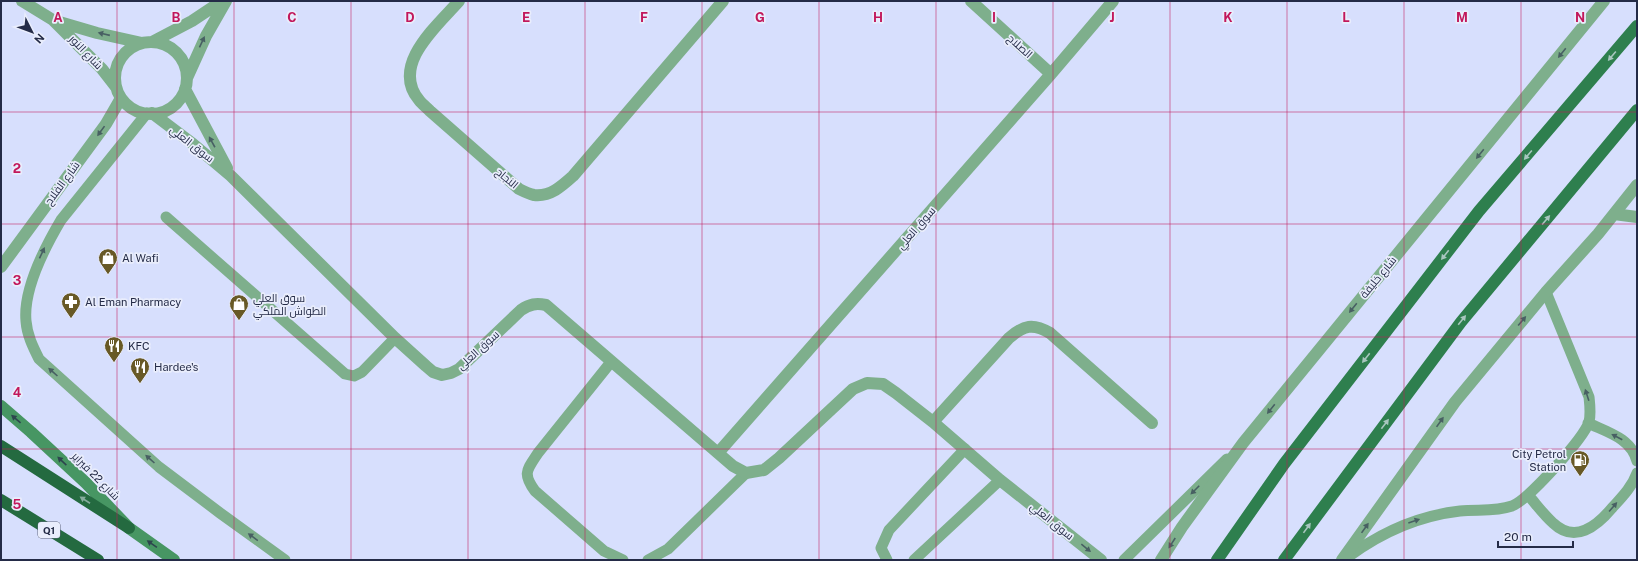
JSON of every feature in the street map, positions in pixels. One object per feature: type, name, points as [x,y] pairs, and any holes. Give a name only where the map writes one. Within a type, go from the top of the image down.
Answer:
[{"type":"highway","points":[[1,446],[129,528]]},
{"type":"highway","name":"Q1","points":[[1,500],[98,560]]},
{"type":"main road","points":[[1216,560],[1284,464],[1480,211],[1637,26]]},
{"type":"main road","points":[[1284,560],[1461,322],[1637,110]]},
{"type":"main road","name":"شارع 22 فبراير","points":[[1,406],[32,432],[86,482],[129,528],[174,560]]},
{"type":"street","name":"شارع النور","points":[[22,1],[53,20],[97,63],[119,92]]},
{"type":"street","points":[[222,1],[192,21],[147,42],[132,47],[123,55],[115,76],[119,92],[128,105],[137,111],[150,113],[163,111],[180,99],[206,36],[226,1]]},
{"type":"street","name":"النجاح","points":[[459,1],[414,54],[410,70],[411,85],[418,100],[519,189],[533,195],[549,194],[562,186],[573,176],[723,1]]},
{"type":"street","name":"الصلاح","points":[[971,1],[1051,74]]},
{"type":"street","name":"سوق العلي","points":[[718,453],[1051,74],[1113,1]]},
{"type":"street","name":"شارع خليفة","points":[[1160,560],[1243,443],[1604,1]]},
{"type":"street","name":"شارع النور","points":[[53,20],[97,33],[147,42]]},
{"type":"street","points":[[147,42],[166,45],[177,53],[184,65],[186,84]]},
{"type":"street","name":"سوق العلي","points":[[186,84],[231,176]]},
{"type":"street","name":"شارع الفلاح","points":[[1,267],[106,124],[119,92]]},
{"type":"street","name":"سوق العلي","points":[[150,113],[198,147],[231,176],[395,338],[433,372],[442,375],[459,369],[521,310],[528,305],[546,305],[733,466],[746,473],[764,470],[779,458],[853,389],[867,383],[883,384],[933,422],[1000,480],[1101,560]]},
{"type":"street","points":[[1343,560],[1455,402],[1546,292],[1598,234],[1637,185]]},
{"type":"street","points":[[1614,214],[1637,217]]},
{"type":"street","points":[[933,422],[1009,338],[1018,330],[1029,326],[1040,327],[1050,333],[1152,424]]},
{"type":"lane","points":[[150,113],[61,220],[40,258],[28,299],[26,320],[30,341],[39,359],[159,467],[285,560]]},
{"type":"lane","points":[[166,218],[345,374],[354,376],[362,372],[395,338]]},
{"type":"lane","points":[[1343,560],[1377,537],[1397,527],[1418,520],[1439,514],[1461,511],[1503,509],[1521,501],[1580,437],[1588,423],[1590,412],[1589,398],[1546,292]]},
{"type":"lane","points":[[611,362],[538,453],[528,468],[528,480],[535,491],[604,551],[623,560]]},
{"type":"lane","points":[[1588,423],[1622,439],[1630,445],[1635,453],[1637,461]]},
{"type":"lane","points":[[1124,560],[1243,443]]},
{"type":"lane","points":[[887,560],[881,548],[889,530],[964,449]]},
{"type":"lane","points":[[648,560],[668,549],[746,473]]},
{"type":"lane","points":[[1528,495],[1553,523],[1569,531],[1578,532],[1591,528],[1602,520],[1634,482],[1637,473]]},
{"type":"lane","points":[[914,560],[1000,480]]},
{"type":"place","name":"Al Wafi","points":[[108,275]]},
{"type":"place","name":"Al Eman Pharmacy","points":[[71,319]]},
{"type":"place","name":"سوق العلي الطواش الملكي","points":[[239,321]]},
{"type":"place","name":"KFC","points":[[114,363]]},
{"type":"place","name":"Hardee's","points":[[140,384]]},
{"type":"place","name":"City Petrol Station","points":[[1580,477]]}]
